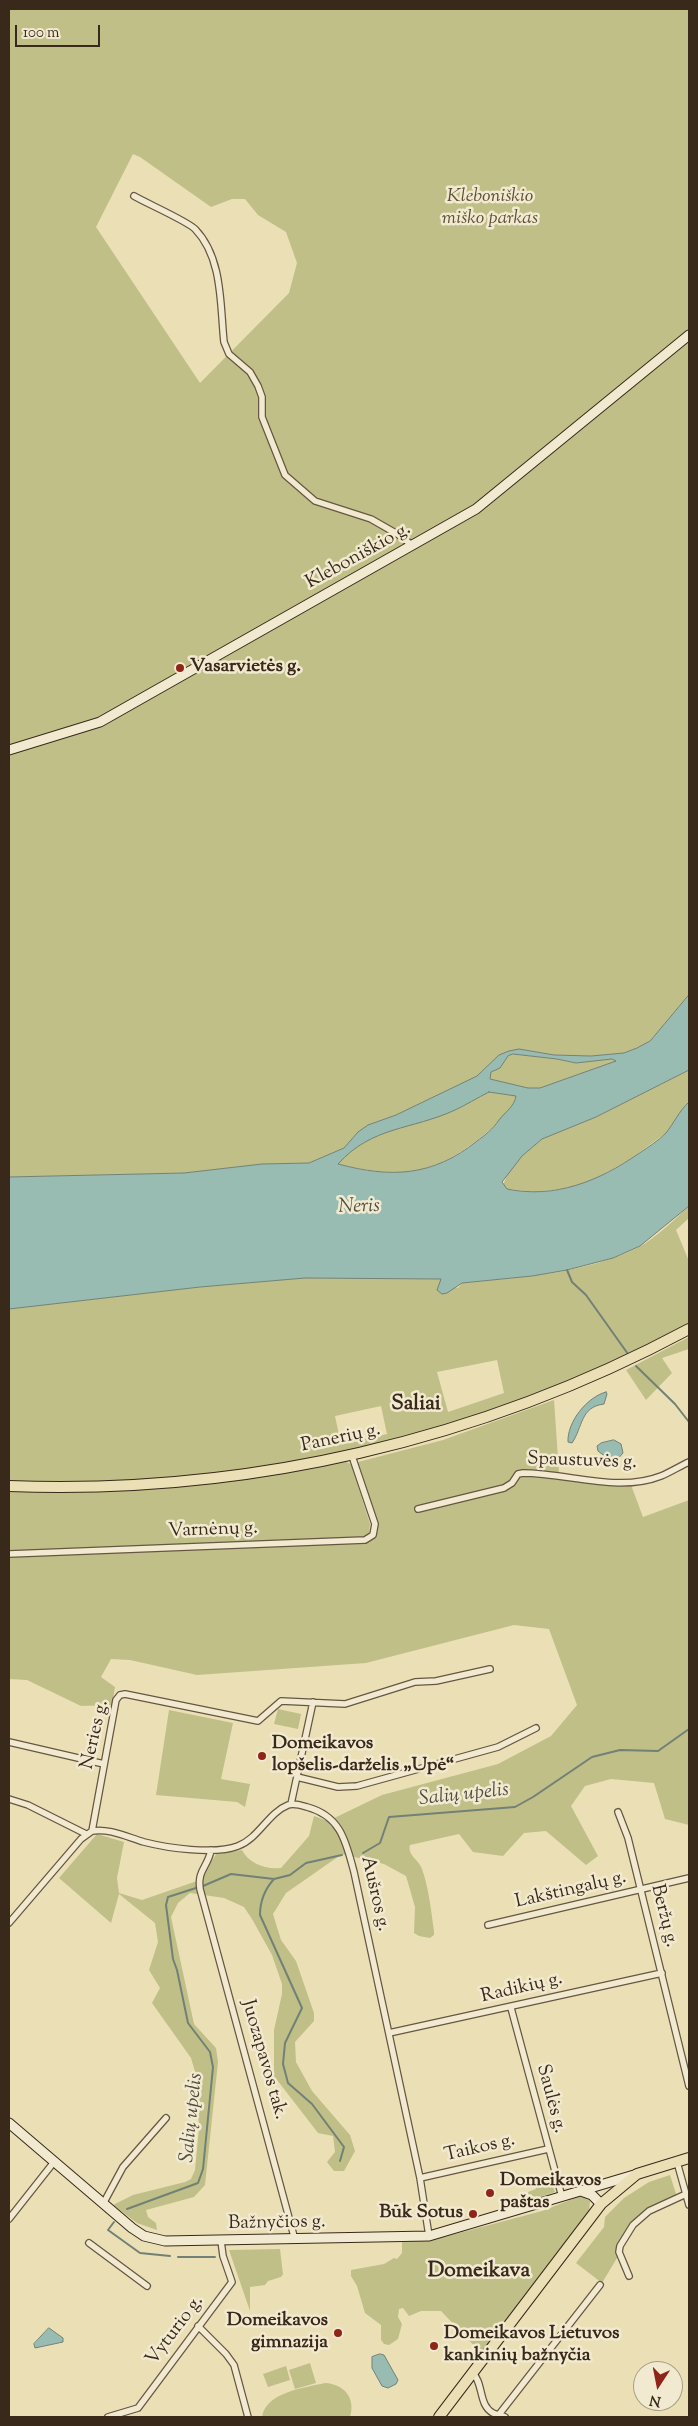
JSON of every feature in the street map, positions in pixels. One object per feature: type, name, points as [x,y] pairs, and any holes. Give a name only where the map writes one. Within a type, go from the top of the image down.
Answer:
[{"type":"main road","name":"Panerių g.","points":[[9,1486],[76,1487],[208,1480],[261,1473],[352,1456],[436,1434],[493,1415],[621,1364],[689,1329]]},
{"type":"main road","points":[[439,2417],[600,2204],[637,2174],[689,2158]]},
{"type":"street","points":[[134,196],[194,228],[208,249],[216,265],[224,342],[229,354],[250,372],[258,386],[262,397],[262,417],[285,475],[316,501],[371,519],[399,535],[412,546]]},
{"type":"street","name":"Kleboniškio g.","points":[[9,750],[100,722],[145,694],[476,509],[689,334]]},
{"type":"street","name":"Varnėnų g.","points":[[9,1554],[365,1540],[373,1536],[375,1524],[352,1456]]},
{"type":"street","name":"Spaustuvės g.","points":[[418,1509],[504,1488],[512,1483],[518,1474],[523,1472],[554,1474],[609,1482],[632,1482],[660,1476],[689,1462]]},
{"type":"street","name":"Neries g.","points":[[89,1832],[116,1700],[122,1694],[256,1721],[262,1720],[279,1701],[345,1704],[415,1682],[436,1681],[490,1669]]},
{"type":"street","points":[[9,1799],[28,1805],[89,1832],[100,1830],[155,1844],[211,1850],[240,1846],[283,1806],[291,1804],[313,1702]]},
{"type":"street","points":[[297,1777],[338,1787],[357,1786],[498,1747],[536,1728]]},
{"type":"street","points":[[9,1742],[104,1764]]},
{"type":"street","name":"Aušros g.","points":[[291,1804],[314,1808],[327,1814],[335,1823],[347,1847],[372,1952],[420,2178],[429,2236]]},
{"type":"street","name":"Beržų g.","points":[[618,1812],[628,1838],[642,1890],[689,2086]]},
{"type":"street","points":[[9,1921],[89,1832]]},
{"type":"street","name":"Juozapavos tak.","points":[[211,1850],[210,1857],[199,1875],[200,1890],[295,2240]]},
{"type":"street","name":"Lakštingalų g.","points":[[488,1925],[689,1878]]},
{"type":"street","name":"Radikių g.","points":[[389,2033],[511,2008],[662,1973]]},
{"type":"street","name":"Saulės g.","points":[[511,2008],[562,2197]]},
{"type":"street","points":[[103,2204],[123,2167],[166,2118]]},
{"type":"street","name":"Bažnyčios g.","points":[[9,2123],[132,2228],[151,2238],[178,2242],[429,2236],[637,2174]]},
{"type":"street","name":"Taikos g.","points":[[420,2178],[548,2149]]},
{"type":"street","points":[[9,2219],[54,2162]]},
{"type":"street","points":[[677,2162],[689,2205]]},
{"type":"street","points":[[581,2191],[592,2195],[600,2204]]},
{"type":"street","points":[[628,2276],[619,2252],[620,2246],[633,2225],[649,2211],[686,2194]]},
{"type":"street","name":"Vyturio g.","points":[[108,2417],[138,2408],[232,2282],[223,2256],[221,2241]]},
{"type":"street","points":[[89,2243],[147,2286]]},
{"type":"street","points":[[472,2372],[479,2380],[486,2406],[493,2413],[500,2416],[600,2284]]},
{"type":"street","points":[[198,2326],[226,2354],[234,2365],[248,2417]]},
{"type":"green space","name":"Kleboniškio miško parkas","points":[[9,9],[689,9],[689,330],[474,507],[394,554],[155,685],[103,717],[9,747]],"holes":[[[133,154],[211,207],[232,199],[245,199],[258,215],[286,232],[297,263],[289,293],[200,383],[96,227]]]},
{"type":"green space","points":[[689,340],[689,995],[650,1041],[637,1048],[624,1053],[591,1056],[554,1055],[519,1049],[499,1055],[477,1076],[396,1115],[368,1125],[358,1132],[344,1148],[309,1163],[262,1164],[184,1173],[9,1177],[9,754],[93,729],[110,721],[480,512]]},
{"type":"green space","points":[[513,1054],[576,1063],[612,1059],[617,1061],[540,1088],[528,1088],[490,1079],[491,1072],[500,1068],[508,1055]]},
{"type":"green space","points":[[689,1070],[689,1102],[666,1133],[629,1160],[595,1179],[570,1188],[534,1192],[507,1189],[503,1185],[508,1173],[522,1156],[542,1139],[596,1117]]},
{"type":"green space","points":[[489,1092],[516,1096],[508,1111],[495,1125],[467,1148],[449,1159],[416,1171],[399,1172],[381,1172],[337,1164],[357,1145],[380,1133],[455,1110]]},
{"type":"green space","points":[[689,1206],[689,1218],[676,1230],[689,1261],[689,1325],[670,1336],[570,1381],[464,1422],[410,1438],[258,1470],[145,1481],[9,1483],[9,1309],[200,1287],[305,1278],[442,1279],[442,1282],[458,1288],[462,1283],[507,1279],[575,1269],[618,1256],[646,1243]],"holes":[[[497,1360],[504,1393],[448,1412],[437,1372]],[[381,1406],[387,1434],[341,1444],[335,1416]]]},
{"type":"green space","points":[[689,1337],[689,1349],[662,1358],[672,1373],[646,1400],[626,1370]]},
{"type":"green space","points":[[554,1400],[559,1473],[595,1478],[596,1482],[631,1485],[643,1517],[689,1500],[689,1825],[665,1819],[654,1783],[611,1779],[585,1786],[571,1806],[598,1856],[586,1865],[546,1831],[524,1833],[503,1856],[473,1852],[459,1834],[410,1845],[410,1852],[422,1869],[428,1892],[434,1931],[434,1935],[430,1938],[414,1933],[415,1907],[406,1876],[384,1864],[342,1854],[286,1893],[273,1914],[281,1940],[296,1961],[314,2013],[314,2021],[295,2042],[296,2062],[312,2091],[350,2135],[355,2151],[344,2171],[334,2171],[327,2162],[335,2152],[333,2136],[318,2133],[274,2076],[274,2030],[282,1994],[282,1984],[272,1955],[244,1907],[224,1898],[190,1893],[178,1903],[171,1917],[194,2024],[216,2048],[218,2062],[205,2185],[194,2197],[146,2210],[148,2217],[156,2223],[157,2230],[137,2223],[113,2205],[133,2195],[185,2182],[191,2179],[195,2170],[199,2128],[196,2075],[191,2058],[152,2003],[160,1988],[149,1970],[158,1942],[155,1923],[119,1894],[111,1923],[59,1878],[97,1834],[124,1842],[117,1878],[119,1893],[142,1900],[200,1880],[216,1854],[242,1850],[249,1859],[258,1865],[269,1868],[281,1868],[309,1836],[314,1816],[328,1821],[382,1795],[498,1764],[551,1736],[577,1705],[549,1629],[514,1625],[366,1663],[197,1675],[130,1660],[111,1659],[101,1677],[115,1687],[112,1705],[81,1706],[27,1680],[9,1679],[9,1555],[366,1543],[376,1533],[377,1522],[358,1462],[443,1440]]},
{"type":"green space","points":[[344,1461],[351,1464],[370,1524],[369,1535],[364,1538],[9,1552],[9,1489],[170,1487],[250,1478]]},
{"type":"green space","points":[[278,1709],[301,1714],[298,1729],[274,1724]]},
{"type":"green space","points":[[169,1710],[233,1723],[221,1779],[250,1784],[245,1807],[237,1802],[156,1795]]},
{"type":"green space","points":[[670,2175],[677,2197],[638,2219],[617,2252],[617,2258],[602,2283],[576,2263],[604,2227],[605,2217],[624,2198],[649,2182]]},
{"type":"green space","points":[[549,2176],[555,2192],[530,2200],[528,2192],[536,2189],[534,2181]]},
{"type":"green space","points":[[580,2196],[590,2201],[589,2211],[481,2353],[441,2311],[421,2311],[409,2316],[403,2308],[399,2309],[398,2317],[402,2324],[398,2339],[389,2345],[384,2344],[381,2340],[381,2325],[365,2313],[357,2286],[351,2276],[351,2270],[384,2264],[394,2258],[397,2259],[402,2253],[402,2242],[444,2237],[542,2211]]},
{"type":"green space","points":[[280,2249],[283,2274],[281,2277],[268,2281],[265,2285],[250,2287],[250,2311],[229,2250]]},
{"type":"green space","points":[[310,2363],[316,2383],[295,2389],[289,2370]]},
{"type":"green space","points":[[286,2366],[290,2380],[268,2387],[263,2374]]},
{"type":"green space","points":[[325,2383],[338,2386],[347,2393],[351,2404],[350,2417],[262,2417],[265,2409],[271,2402],[287,2392]]},
{"type":"water","name":"Neris","points":[[689,995],[689,1070],[596,1117],[542,1139],[522,1156],[502,1182],[507,1189],[542,1192],[592,1180],[623,1164],[660,1139],[689,1102],[689,1206],[640,1246],[613,1258],[567,1270],[532,1276],[462,1283],[447,1293],[442,1294],[437,1290],[441,1279],[305,1278],[200,1287],[9,1309],[9,1177],[184,1173],[262,1164],[309,1163],[344,1148],[358,1132],[368,1125],[396,1115],[477,1076],[499,1055],[509,1051],[519,1049],[554,1055],[591,1056],[624,1053],[650,1041]],"holes":[[[513,1054],[576,1063],[612,1059],[616,1061],[540,1088],[528,1088],[490,1079],[491,1072],[500,1068],[508,1056]],[[489,1092],[516,1096],[512,1106],[489,1132],[444,1162],[427,1168],[393,1172],[357,1169],[338,1164],[365,1142],[379,1135],[439,1117]]]},
{"type":"water","points":[[606,1392],[604,1404],[590,1409],[586,1413],[576,1437],[572,1443],[568,1442],[571,1426],[580,1411],[592,1399]]},
{"type":"water","points":[[614,1440],[621,1444],[623,1453],[614,1463],[598,1451],[597,1446]]},
{"type":"water","points":[[49,2328],[63,2338],[63,2342],[35,2348],[34,2344]]},
{"type":"water","points":[[380,2354],[384,2355],[398,2380],[396,2384],[388,2388],[382,2386],[372,2368],[372,2357]]},
{"type":"waterway","name":"Salių upelis","points":[[567,1270],[572,1282],[586,1295],[628,1354]]},
{"type":"waterway","name":"Salių upelis","points":[[636,1366],[675,1404],[689,1422]]},
{"type":"waterway","name":"Salių upelis","points":[[363,1853],[380,1843],[389,1817],[515,1807],[592,1757],[620,1750],[658,1751],[689,1729]]},
{"type":"waterway","name":"Salių upelis","points":[[203,1886],[231,1874],[274,1879],[290,1875],[306,1863],[342,1855]]},
{"type":"waterway","points":[[274,1879],[264,1896],[260,1915],[302,2008],[285,2043],[283,2064],[288,2083],[312,2104],[344,2147],[340,2161]]},
{"type":"waterway","name":"Salių upelis","points":[[127,2209],[198,2183],[203,2169],[213,2067],[210,2052],[188,2023],[173,1959],[166,1905],[168,1897],[196,1888]]},
{"type":"waterway","name":"Salių upelis","points":[[114,2222],[108,2230],[140,2253],[170,2256]]},
{"type":"waterway","name":"Salių upelis","points":[[178,2257],[215,2257]]},
{"type":"place","name":"Vasarvietės g.","points":[[180,668]]},
{"type":"place","name":"Domeikavos lopšelis-darželis „Upė“","points":[[262,1756]]},
{"type":"place","name":"Domeikavos paštas","points":[[490,2193]]},
{"type":"place","name":"Būk Sotus","points":[[473,2214]]},
{"type":"place","name":"Domeikavos gimnazija","points":[[338,2333]]},
{"type":"place","name":"Domeikavos Lietuvos kankinių bažnyčia","points":[[434,2346]]},
{"type":"district","name":"Saliai","points":[[416,1405]]},
{"type":"district","name":"Domeikava","points":[[479,2272]]}]
